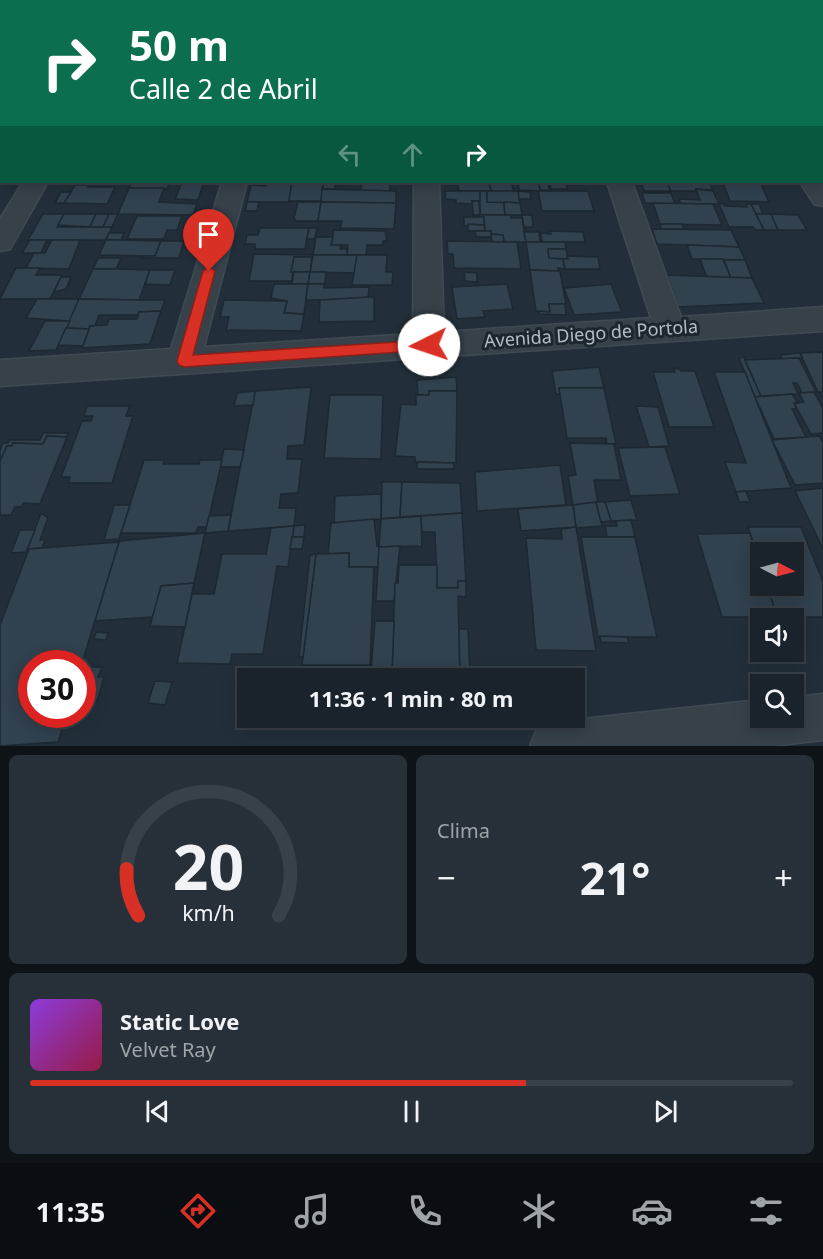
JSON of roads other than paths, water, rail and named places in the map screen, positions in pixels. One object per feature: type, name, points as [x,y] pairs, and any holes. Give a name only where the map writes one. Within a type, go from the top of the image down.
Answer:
[{"type":"street","points":[[0,242],[34,183]]},
{"type":"street","points":[[184,361],[234,183]]},
{"type":"street","points":[[426,183],[429,345]]},
{"type":"street","points":[[619,183],[670,329]]},
{"type":"street","points":[[814,183],[823,198]]},
{"type":"street","name":"Avenida Diego de Portola","points":[[0,373],[823,319]]},
{"type":"street","points":[[554,746],[823,717]]}]
